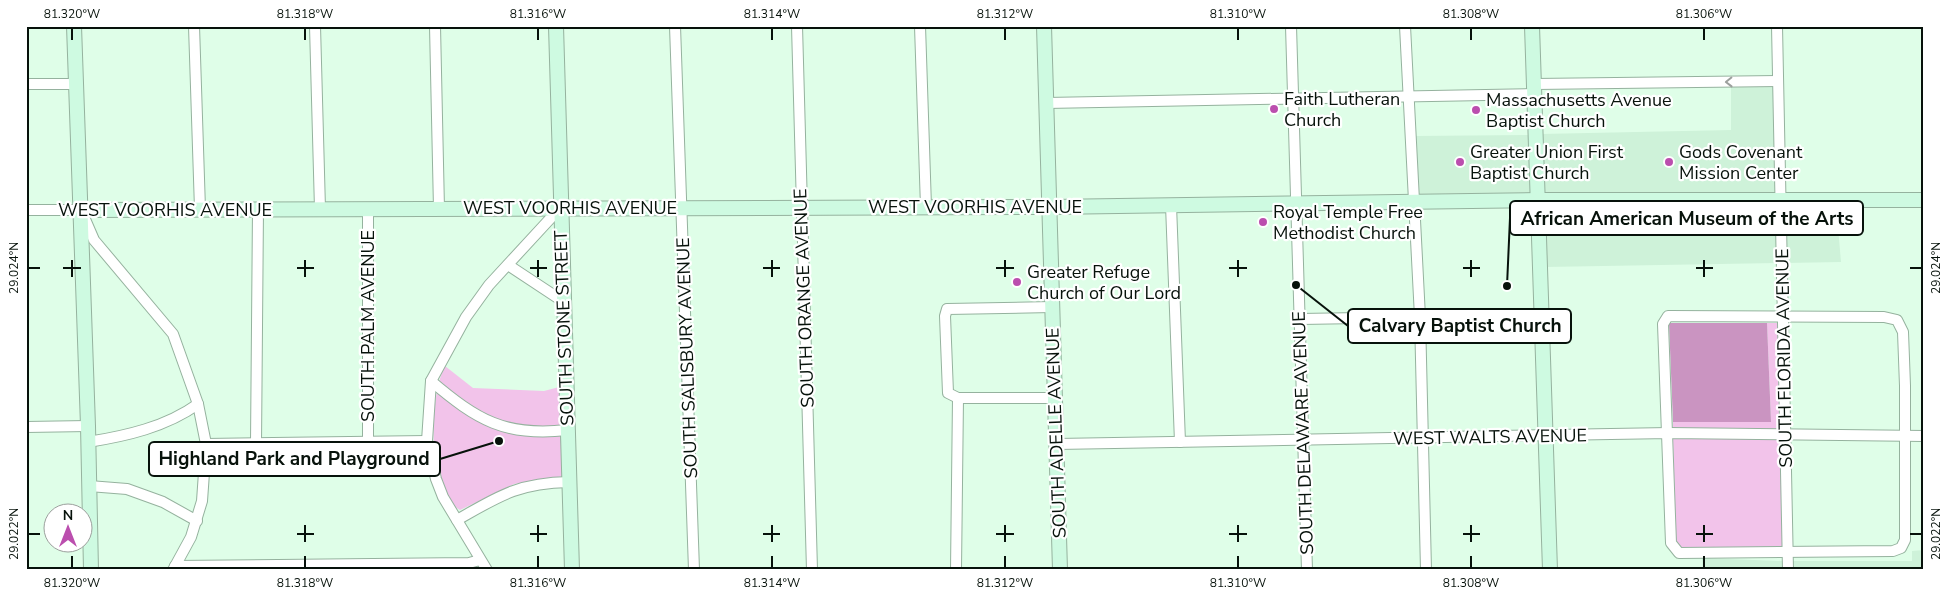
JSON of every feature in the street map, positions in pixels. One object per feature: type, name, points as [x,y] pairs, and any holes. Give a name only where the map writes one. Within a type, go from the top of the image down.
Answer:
[{"type":"street","points":[[74,26],[91,570]]},
{"type":"street","points":[[194,26],[200,210]]},
{"type":"street","points":[[315,26],[320,209]]},
{"type":"street","points":[[435,26],[439,209]]},
{"type":"street","name":"SOUTH STONE STREET","points":[[556,26],[572,570]]},
{"type":"street","name":"SOUTH SALISBURY AVENUE","points":[[675,26],[694,570]]},
{"type":"street","name":"SOUTH ORANGE AVENUE","points":[[797,26],[812,570]]},
{"type":"street","points":[[920,26],[926,207]]},
{"type":"street","name":"SOUTH ADELLE AVENUE","points":[[1044,26],[1060,570]]},
{"type":"street","name":"SOUTH DELAWARE AVENUE","points":[[1291,26],[1298,203],[1307,570]]},
{"type":"street","points":[[1405,26],[1420,317],[1426,570]]},
{"type":"street","points":[[1532,26],[1550,570]]},
{"type":"street","name":"SOUTH FLORIDA AVENUE","points":[[1777,26],[1788,570]]},
{"type":"street","points":[[1046,102],[1409,96],[1535,89],[1778,81]]},
{"type":"street","points":[[26,84],[76,84]]},
{"type":"street","name":"WEST VOORHIS AVENUE","points":[[26,210],[1050,207],[1539,200],[1924,200]]},
{"type":"street","points":[[1171,205],[1180,442]]},
{"type":"street","points":[[487,570],[443,497],[427,441],[431,381],[466,317],[489,284],[560,208]]},
{"type":"street","points":[[256,444],[258,209]]},
{"type":"street","name":"SOUTH PALM AVENUE","points":[[368,209],[368,442]]},
{"type":"street","points":[[81,210],[94,240],[173,334],[198,404],[206,444],[206,463],[197,521],[174,568],[469,563],[480,560]]},
{"type":"street","points":[[508,265],[564,302]]},
{"type":"street","points":[[1052,307],[947,309],[945,316],[948,393],[958,398],[1056,398]]},
{"type":"street","points":[[1300,319],[1542,315]]},
{"type":"street","points":[[1668,316],[1782,316],[1884,317],[1893,318],[1899,323],[1902,332],[1905,436],[1905,540],[1901,548],[1893,551],[1679,553],[1671,543],[1669,433],[1663,324],[1668,316]]},
{"type":"street","points":[[431,381],[465,409],[506,429],[539,433],[567,430]]},
{"type":"street","points":[[956,570],[958,398]]},
{"type":"street","points":[[88,442],[148,428],[182,415],[198,404]]},
{"type":"street","points":[[26,427],[88,426]]},
{"type":"street","name":"WEST WALTS AVENUE","points":[[1057,444],[1669,433],[1924,436]]},
{"type":"street","points":[[206,444],[427,441]]},
{"type":"street","points":[[456,520],[516,488],[546,482],[569,482]]},
{"type":"street","points":[[89,486],[127,489],[163,502],[197,521]]},
{"type":"shaded area","points":[[1731,86],[1774,86],[1776,195],[1543,195],[1541,134],[1731,130]]},
{"type":"shaded area","points":[[1533,135],[1535,195],[1419,197],[1415,136]]},
{"type":"shaded area","points":[[1776,204],[1777,263],[1545,267],[1543,205]]},
{"type":"shaded area","points":[[1784,204],[1836,204],[1841,262],[1785,263]]},
{"type":"shaded area","points":[[1669,323],[1767,323],[1771,422],[1673,422]]},
{"type":"shaded area","points":[[1767,323],[1778,323],[1781,430],[1673,428],[1673,422],[1771,422]]},
{"type":"shaded area","points":[[445,366],[473,388],[544,391],[563,386],[564,476],[514,484],[460,510],[449,500],[441,484],[436,464],[434,443],[436,399]]},
{"type":"shaded area","points":[[1673,438],[1782,439],[1783,547],[1681,549],[1676,543]]},
{"type":"shaded area","points":[[1924,550],[1924,570],[1792,570],[1792,561],[1912,561],[1912,551]]},
{"type":"shaded area","points":[[1702,558],[1783,561],[1784,570],[1703,570]]},
{"type":"place","name":"Faith Lutheran Church","points":[[1274,109]]},
{"type":"place","name":"Massachusetts Avenue Baptist Church","points":[[1476,110]]},
{"type":"place","name":"Greater Union First Baptist Church","points":[[1460,162]]},
{"type":"place","name":"Gods Covenant Mission Center","points":[[1669,162]]},
{"type":"place","name":"Royal Temple Free Methodist Church","points":[[1263,222]]},
{"type":"place","name":"Greater Refuge Church of Our Lord","points":[[1017,282]]},
{"type":"place","name":"Calvary Baptist Church","points":[[1296,285]]},
{"type":"place","name":"African American Museum of the Arts","points":[[1507,286]]},
{"type":"place","name":"Highland Park and Playground","points":[[499,441]]}]
